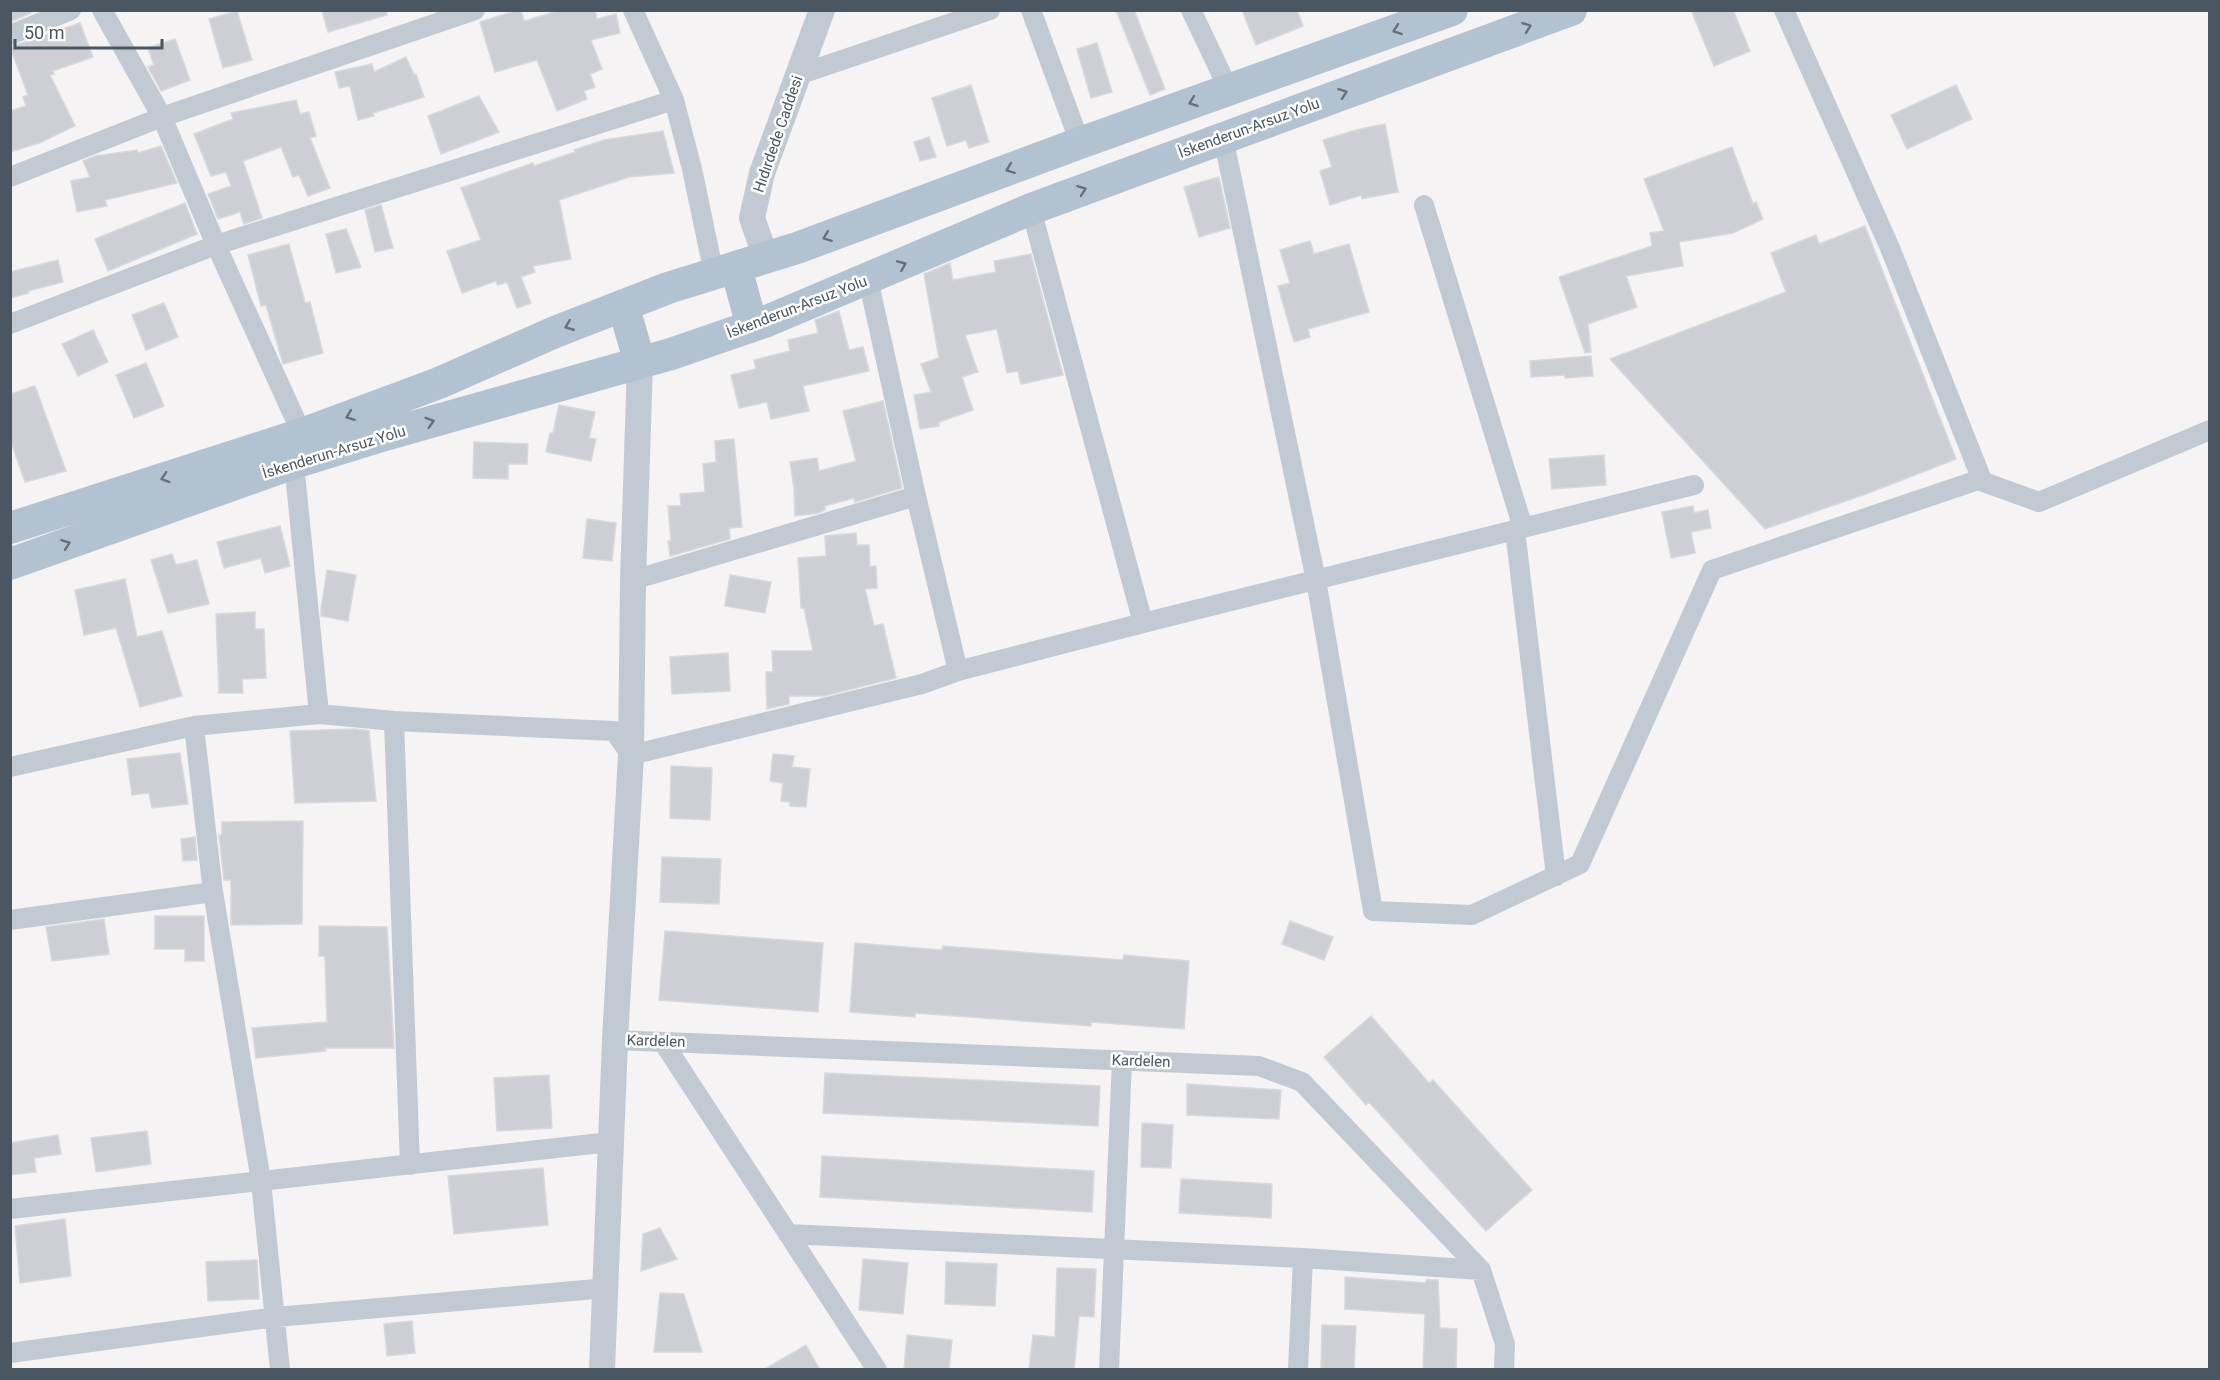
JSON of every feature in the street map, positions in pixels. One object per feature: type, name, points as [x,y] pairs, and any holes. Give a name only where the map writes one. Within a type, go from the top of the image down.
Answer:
[{"type":"main road","name":"İskenderun-Arsuz Yolu","points":[[10,564],[298,448],[439,383],[623,305],[797,249],[1080,142],[1452,10]]},
{"type":"main road","name":"İskenderun-Arsuz Yolu","points":[[10,528],[298,448],[388,434],[640,363],[752,326],[1030,209],[1571,10]]},
{"type":"main road","points":[[725,271],[752,326]]},
{"type":"main road","points":[[623,305],[640,363]]},
{"type":"street","points":[[10,35],[71,10]]},
{"type":"street","points":[[102,10],[162,117],[298,448],[319,714]]},
{"type":"street","points":[[10,177],[162,117],[475,10]]},
{"type":"street","points":[[633,10],[675,100],[692,169],[725,271]]},
{"type":"street","name":"Hıdırdede Caddesi","points":[[766,258],[752,218],[762,172],[822,10]]},
{"type":"street","points":[[1030,10],[1080,142]]},
{"type":"street","points":[[1191,10],[1229,90]]},
{"type":"street","points":[[1223,137],[1316,579],[1373,911],[1473,915],[1580,864],[1712,570],[1982,480],[1890,248],[1784,10]]},
{"type":"street","points":[[798,75],[982,12]]},
{"type":"street","points":[[10,324],[216,245],[675,100]]},
{"type":"street","points":[[1424,205],[1519,529],[1556,876]]},
{"type":"street","points":[[1030,209],[1143,623]]},
{"type":"street","points":[[868,279],[958,671]]},
{"type":"street","points":[[602,1370],[607,1288],[610,1142],[631,755],[633,580],[640,363]]},
{"type":"street","points":[[1978,480],[2039,502],[2210,430]]},
{"type":"street","points":[[631,755],[922,684],[958,671],[1143,623],[1694,485]]},
{"type":"street","points":[[633,580],[916,496]]},
{"type":"street","points":[[10,767],[194,726],[319,714],[394,721],[614,731],[631,755]]},
{"type":"street","points":[[394,721],[410,1165]]},
{"type":"street","points":[[194,726],[213,892],[261,1181],[280,1370]]},
{"type":"street","points":[[10,920],[213,892]]},
{"type":"street","name":"Kardelen","points":[[615,1040],[1259,1066],[1302,1082],[1481,1270],[1505,1344],[1504,1370]]},
{"type":"street","points":[[663,1042],[877,1370]]},
{"type":"street","points":[[1109,1370],[1122,1060]]},
{"type":"street","points":[[10,1209],[610,1142]]},
{"type":"street","points":[[788,1234],[1303,1258],[1481,1270]]},
{"type":"street","points":[[1298,1370],[1303,1258]]},
{"type":"street","points":[[10,1353],[276,1317],[607,1288]]},
{"type":"building","points":[[10,10],[30,10],[31,13],[10,22]]},
{"type":"building","points":[[322,10],[386,10],[387,15],[328,32]]},
{"type":"building","points":[[521,10],[524,21],[561,10],[595,10],[597,19],[616,14],[620,33],[591,40],[602,69],[590,74],[595,87],[584,91],[587,99],[557,111],[537,60],[495,72],[480,22]]},
{"type":"building","points":[[1116,10],[1134,10],[1165,89],[1150,95]]},
{"type":"building","points":[[1242,10],[1297,10],[1303,26],[1256,45]]},
{"type":"building","points":[[1691,10],[1733,10],[1750,51],[1714,66]]},
{"type":"building","points":[[237,11],[252,60],[223,68],[209,19]]},
{"type":"building","points":[[80,23],[93,57],[53,71],[54,74],[50,75],[75,126],[39,143],[10,152],[10,111],[26,106],[23,97],[28,95],[10,47]]},
{"type":"building","points":[[175,39],[190,80],[161,91],[148,67],[154,65],[148,48]]},
{"type":"building","points":[[1097,43],[1112,92],[1091,98],[1077,49]]},
{"type":"building","points":[[406,57],[414,75],[416,74],[424,97],[358,120],[350,86],[339,88],[335,72],[372,64],[374,72]]},
{"type":"building","points":[[971,85],[989,142],[969,148],[966,140],[947,146],[932,98]]},
{"type":"building","points":[[1956,85],[1972,119],[1907,149],[1891,115]]},
{"type":"building","points":[[479,96],[499,132],[441,154],[428,116]]},
{"type":"building","points":[[296,100],[300,114],[309,112],[316,136],[310,138],[330,188],[308,196],[299,175],[293,177],[281,147],[243,161],[262,218],[244,224],[240,212],[218,219],[208,194],[231,186],[226,172],[211,176],[194,134],[233,119],[231,113]]},
{"type":"building","points":[[1385,124],[1398,192],[1362,199],[1361,195],[1330,205],[1320,171],[1332,167],[1323,140]]},
{"type":"building","points":[[663,131],[674,173],[629,177],[559,200],[571,259],[533,266],[535,272],[521,277],[531,303],[517,308],[507,282],[498,285],[496,281],[462,293],[447,251],[481,240],[461,188],[533,163],[534,166],[604,140]]},
{"type":"building","points":[[929,137],[936,157],[920,161],[914,142]]},
{"type":"building","points":[[161,146],[177,183],[105,200],[107,206],[77,212],[71,181],[90,177],[83,161],[95,156],[137,150],[138,153]]},
{"type":"building","points":[[1732,147],[1753,204],[1756,202],[1763,219],[1733,233],[1679,242],[1683,266],[1626,276],[1637,307],[1588,324],[1591,352],[1585,353],[1559,277],[1652,246],[1650,233],[1664,231],[1644,179]]},
{"type":"building","points":[[1219,177],[1230,228],[1199,237],[1184,187]]},
{"type":"building","points":[[185,203],[197,234],[108,271],[95,239]]},
{"type":"building","points":[[381,205],[393,248],[375,252],[365,210]]},
{"type":"building","points":[[1865,226],[1956,459],[1866,494],[1765,529],[1610,359],[1786,292],[1771,253],[1816,235],[1819,244]]},
{"type":"building","points":[[346,229],[361,267],[336,273],[326,234]]},
{"type":"building","points":[[1310,241],[1314,254],[1349,244],[1369,312],[1308,329],[1310,337],[1294,342],[1278,286],[1290,283],[1280,250]]},
{"type":"building","points":[[289,244],[305,303],[310,302],[323,353],[283,364],[266,305],[261,306],[248,255]]},
{"type":"building","points":[[1031,254],[1063,375],[1021,384],[1018,371],[1007,373],[997,329],[965,335],[978,372],[962,377],[973,410],[939,422],[939,426],[920,429],[914,395],[931,392],[921,364],[939,358],[924,274],[950,263],[953,280],[996,272],[994,261]]},
{"type":"building","points":[[58,260],[63,282],[10,298],[10,272]]},
{"type":"building","points":[[164,303],[178,337],[146,350],[132,315]]},
{"type":"building","points":[[839,311],[849,350],[863,347],[869,371],[803,386],[809,411],[771,419],[767,402],[739,408],[731,375],[756,369],[754,360],[790,351],[788,340],[818,333],[815,320]]},
{"type":"building","points":[[93,330],[108,362],[78,376],[62,344]]},
{"type":"building","points":[[1591,356],[1593,376],[1531,377],[1530,361]]},
{"type":"building","points":[[146,363],[164,406],[134,418],[116,375]]},
{"type":"building","points":[[35,386],[66,471],[25,482],[10,439],[10,394]]},
{"type":"building","points":[[883,401],[902,488],[855,502],[854,498],[825,506],[825,510],[818,513],[795,516],[790,462],[817,458],[819,471],[856,461],[843,411]]},
{"type":"building","points":[[559,405],[595,412],[589,438],[596,439],[591,461],[546,452]]},
{"type":"building","points":[[734,439],[742,527],[729,528],[730,539],[670,556],[668,506],[681,506],[680,494],[705,492],[703,464],[716,462],[715,441]]},
{"type":"building","points":[[474,442],[528,444],[527,464],[508,464],[508,479],[473,478]]},
{"type":"building","points":[[1604,455],[1606,485],[1552,489],[1549,459]]},
{"type":"building","points":[[1693,506],[1694,513],[1708,510],[1711,528],[1691,532],[1695,553],[1671,558],[1662,512]]},
{"type":"building","points":[[587,519],[616,523],[612,561],[583,558]]},
{"type":"building","points":[[280,526],[290,566],[265,573],[261,558],[224,568],[217,542]]},
{"type":"building","points":[[856,533],[857,545],[869,545],[870,567],[876,566],[877,588],[865,589],[874,626],[883,624],[896,678],[824,696],[789,696],[789,704],[767,709],[766,672],[773,672],[772,651],[813,651],[804,608],[801,608],[798,558],[826,556],[825,536]]},
{"type":"building","points":[[172,554],[176,565],[197,560],[209,604],[168,613],[151,560]]},
{"type":"building","points":[[327,570],[356,575],[348,621],[321,616]]},
{"type":"building","points":[[730,575],[771,582],[765,613],[725,606]]},
{"type":"building","points":[[125,579],[137,637],[162,631],[182,696],[140,707],[116,628],[84,635],[75,590]]},
{"type":"building","points":[[255,612],[255,629],[264,629],[266,678],[242,679],[243,693],[219,693],[216,614]]},
{"type":"building","points":[[728,653],[730,691],[672,694],[670,657]]},
{"type":"building","points":[[356,729],[369,731],[376,801],[295,803],[290,731]]},
{"type":"building","points":[[180,753],[188,804],[152,808],[149,793],[132,795],[127,759]]},
{"type":"building","points":[[773,754],[794,756],[792,767],[810,769],[806,807],[790,806],[790,802],[781,801],[783,783],[770,781]]},
{"type":"building","points":[[671,766],[712,768],[710,820],[670,818]]},
{"type":"building","points":[[303,821],[302,924],[231,925],[231,880],[224,880],[219,835],[222,835],[222,822]]},
{"type":"building","points":[[195,837],[197,860],[183,861],[181,839]]},
{"type":"building","points":[[662,857],[721,859],[719,904],[660,902]]},
{"type":"building","points":[[155,916],[204,916],[204,961],[185,961],[185,949],[155,949]]},
{"type":"building","points":[[104,919],[109,954],[52,961],[46,927]]},
{"type":"building","points":[[1290,921],[1333,937],[1324,960],[1282,944]]},
{"type":"building","points":[[319,926],[387,927],[394,1048],[325,1048],[326,1051],[256,1058],[252,1028],[327,1022],[325,956],[319,956]]},
{"type":"building","points":[[665,931],[823,943],[818,1012],[659,1000]]},
{"type":"building","points":[[855,943],[942,950],[943,946],[1123,960],[1124,955],[1189,961],[1184,1029],[1091,1022],[1091,1026],[915,1013],[915,1017],[850,1012]]},
{"type":"building","points":[[1371,1016],[1429,1083],[1433,1080],[1532,1190],[1486,1231],[1369,1102],[1366,1105],[1324,1057]]},
{"type":"building","points":[[825,1073],[1100,1086],[1098,1126],[823,1113]]},
{"type":"building","points":[[549,1075],[552,1128],[497,1131],[494,1078]]},
{"type":"building","points":[[1187,1084],[1281,1090],[1279,1119],[1187,1115]]},
{"type":"building","points":[[1142,1123],[1173,1125],[1171,1168],[1141,1167]]},
{"type":"building","points":[[147,1131],[151,1164],[96,1172],[91,1138]]},
{"type":"building","points":[[58,1135],[61,1154],[34,1158],[36,1172],[10,1175],[10,1143]]},
{"type":"building","points":[[822,1156],[1094,1171],[1092,1212],[820,1197]]},
{"type":"building","points":[[543,1168],[548,1225],[454,1234],[448,1176]]},
{"type":"building","points":[[1181,1179],[1272,1184],[1271,1218],[1179,1213]]},
{"type":"building","points":[[65,1219],[71,1276],[20,1283],[15,1226]]},
{"type":"building","points":[[660,1228],[677,1259],[641,1271],[643,1234]]},
{"type":"building","points":[[863,1259],[908,1263],[903,1314],[859,1310]]},
{"type":"building","points":[[257,1260],[259,1299],[208,1301],[206,1262]]},
{"type":"building","points":[[946,1262],[997,1264],[995,1306],[945,1304]]},
{"type":"building","points":[[1057,1268],[1096,1269],[1094,1317],[1079,1316],[1074,1370],[1029,1370],[1033,1335],[1055,1337]]},
{"type":"building","points":[[1345,1277],[1426,1283],[1426,1280],[1438,1280],[1440,1328],[1457,1329],[1456,1370],[1423,1370],[1425,1314],[1345,1309]]},
{"type":"building","points":[[660,1293],[684,1294],[702,1352],[654,1352]]},
{"type":"building","points":[[412,1321],[415,1353],[387,1356],[384,1324]]},
{"type":"building","points":[[1322,1325],[1356,1326],[1354,1370],[1321,1370]]},
{"type":"building","points":[[907,1335],[952,1340],[949,1370],[904,1370]]},
{"type":"building","points":[[806,1345],[820,1370],[763,1370]]}]
